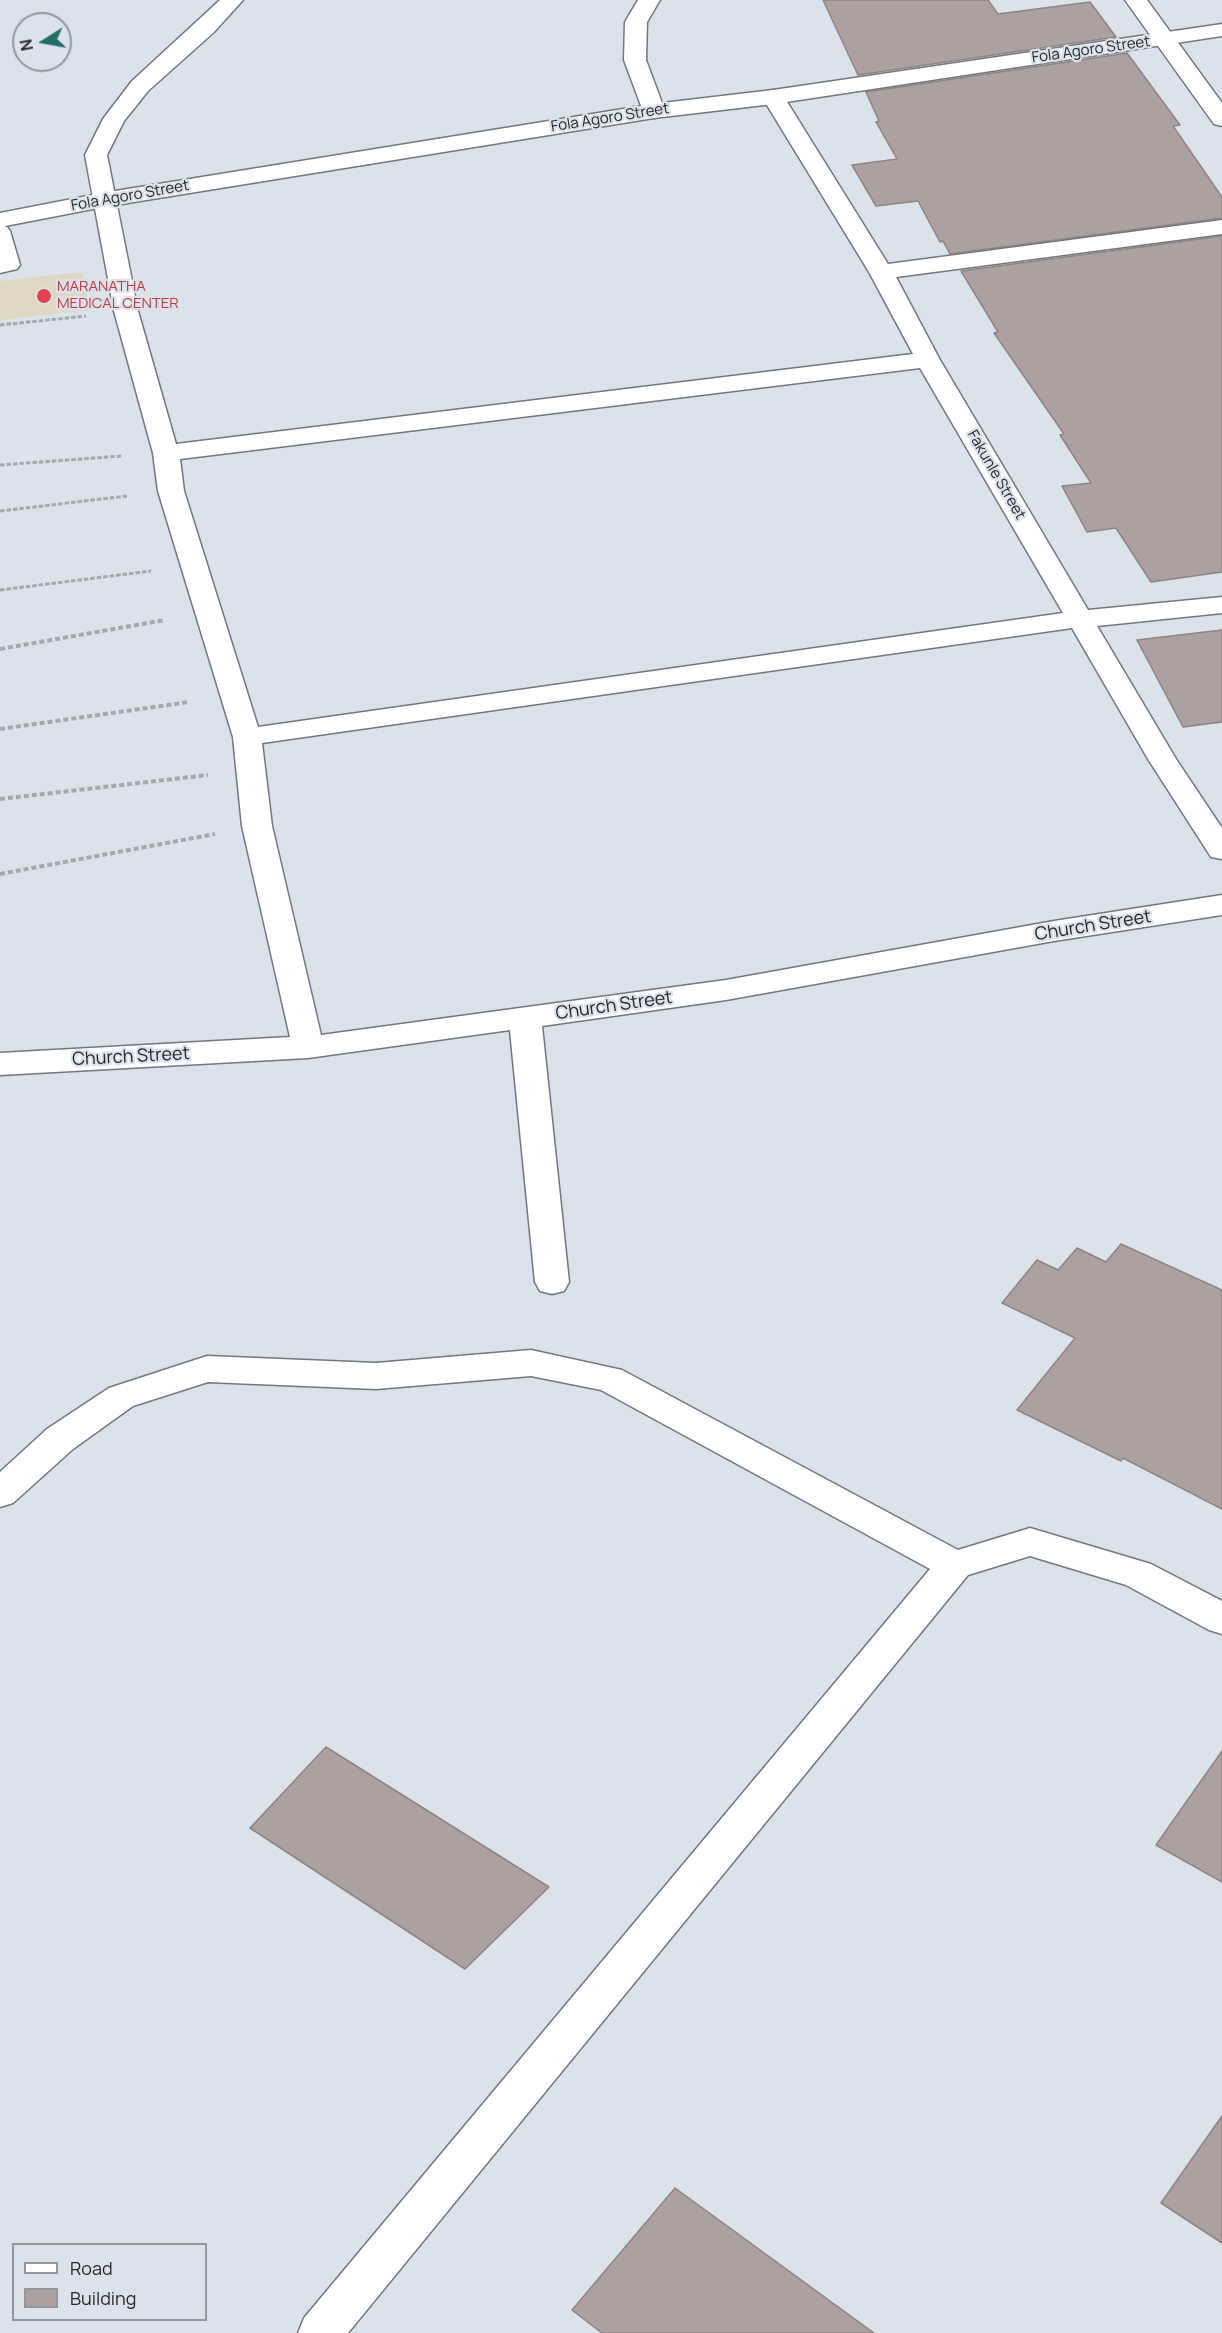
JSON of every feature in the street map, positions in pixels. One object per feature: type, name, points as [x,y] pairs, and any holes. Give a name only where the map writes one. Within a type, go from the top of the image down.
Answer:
[{"type":"street","points":[[232,0],[206,27],[140,86],[114,119],[96,155],[126,311],[166,453],[171,491],[236,695],[247,737],[257,826],[308,1047]]},
{"type":"street","points":[[649,0],[636,22],[635,60],[654,111]]},
{"type":"street","points":[[1136,0],[1222,119]]},
{"type":"street","name":"Fola Agoro Street","points":[[0,220],[103,200],[654,111],[773,97],[1222,30]]},
{"type":"street","name":"Fakunle Street","points":[[773,97],[881,272],[928,360],[1162,759],[1222,850]]},
{"type":"street","points":[[881,272],[1222,227]]},
{"type":"street","points":[[166,453],[928,360]]},
{"type":"street","points":[[247,737],[1080,619],[1222,604]]},
{"type":"street","name":"Church Street","points":[[0,1064],[308,1047],[726,990],[1054,931],[1222,906]]},
{"type":"street","points":[[525,1018],[552,1282]]},
{"type":"street","points":[[0,1493],[60,1439],[121,1397],[207,1369],[376,1376],[531,1363],[610,1379],[955,1565]]},
{"type":"street","points":[[320,2333],[955,1565],[1030,1542],[1138,1574],[1222,1619]]},
{"type":"lane","points":[[0,231],[5,266]]},
{"type":"path","points":[[0,326],[126,311]]},
{"type":"path","points":[[0,465],[166,453]]},
{"type":"path","points":[[0,511],[171,491]]},
{"type":"path","points":[[0,590],[195,566]]},
{"type":"path","points":[[0,649],[210,613]]},
{"type":"path","points":[[0,729],[236,695]]},
{"type":"path","points":[[0,799],[251,770]]},
{"type":"path","points":[[0,874],[257,826]]},
{"type":"shaded area","name":"MARANATHA MEDICAL CENTER","points":[[82,272],[90,310],[0,320],[0,281]]},
{"type":"building","points":[[823,0],[988,0],[998,14],[1090,2],[1116,37],[858,75]]},
{"type":"building","points":[[1127,53],[1180,125],[1173,126],[1222,197],[1222,218],[950,254],[943,241],[940,242],[918,201],[876,206],[852,165],[897,159],[876,122],[879,121],[866,92]]},
{"type":"building","points":[[1222,236],[1222,572],[1151,582],[1116,528],[1087,532],[1062,486],[1091,483],[1060,435],[1064,434],[994,333],[998,332],[961,271]]},
{"type":"building","points":[[1222,630],[1222,722],[1183,727],[1137,640]]},
{"type":"building","points":[[1121,1244],[1222,1290],[1222,1509],[1123,1458],[1121,1461],[1017,1410],[1075,1338],[1002,1303],[1037,1260],[1058,1270],[1077,1248],[1106,1262]]},
{"type":"building","points":[[326,1747],[549,1887],[465,1969],[250,1828]]},
{"type":"building","points":[[1222,1751],[1222,1882],[1156,1845]]},
{"type":"building","points":[[1222,2116],[1222,2243],[1161,2203]]},
{"type":"building","points":[[675,2188],[874,2333],[602,2333],[572,2310]]},
{"type":"place","name":"MARANATHA MEDICAL CENTER","points":[[44,296]]}]
